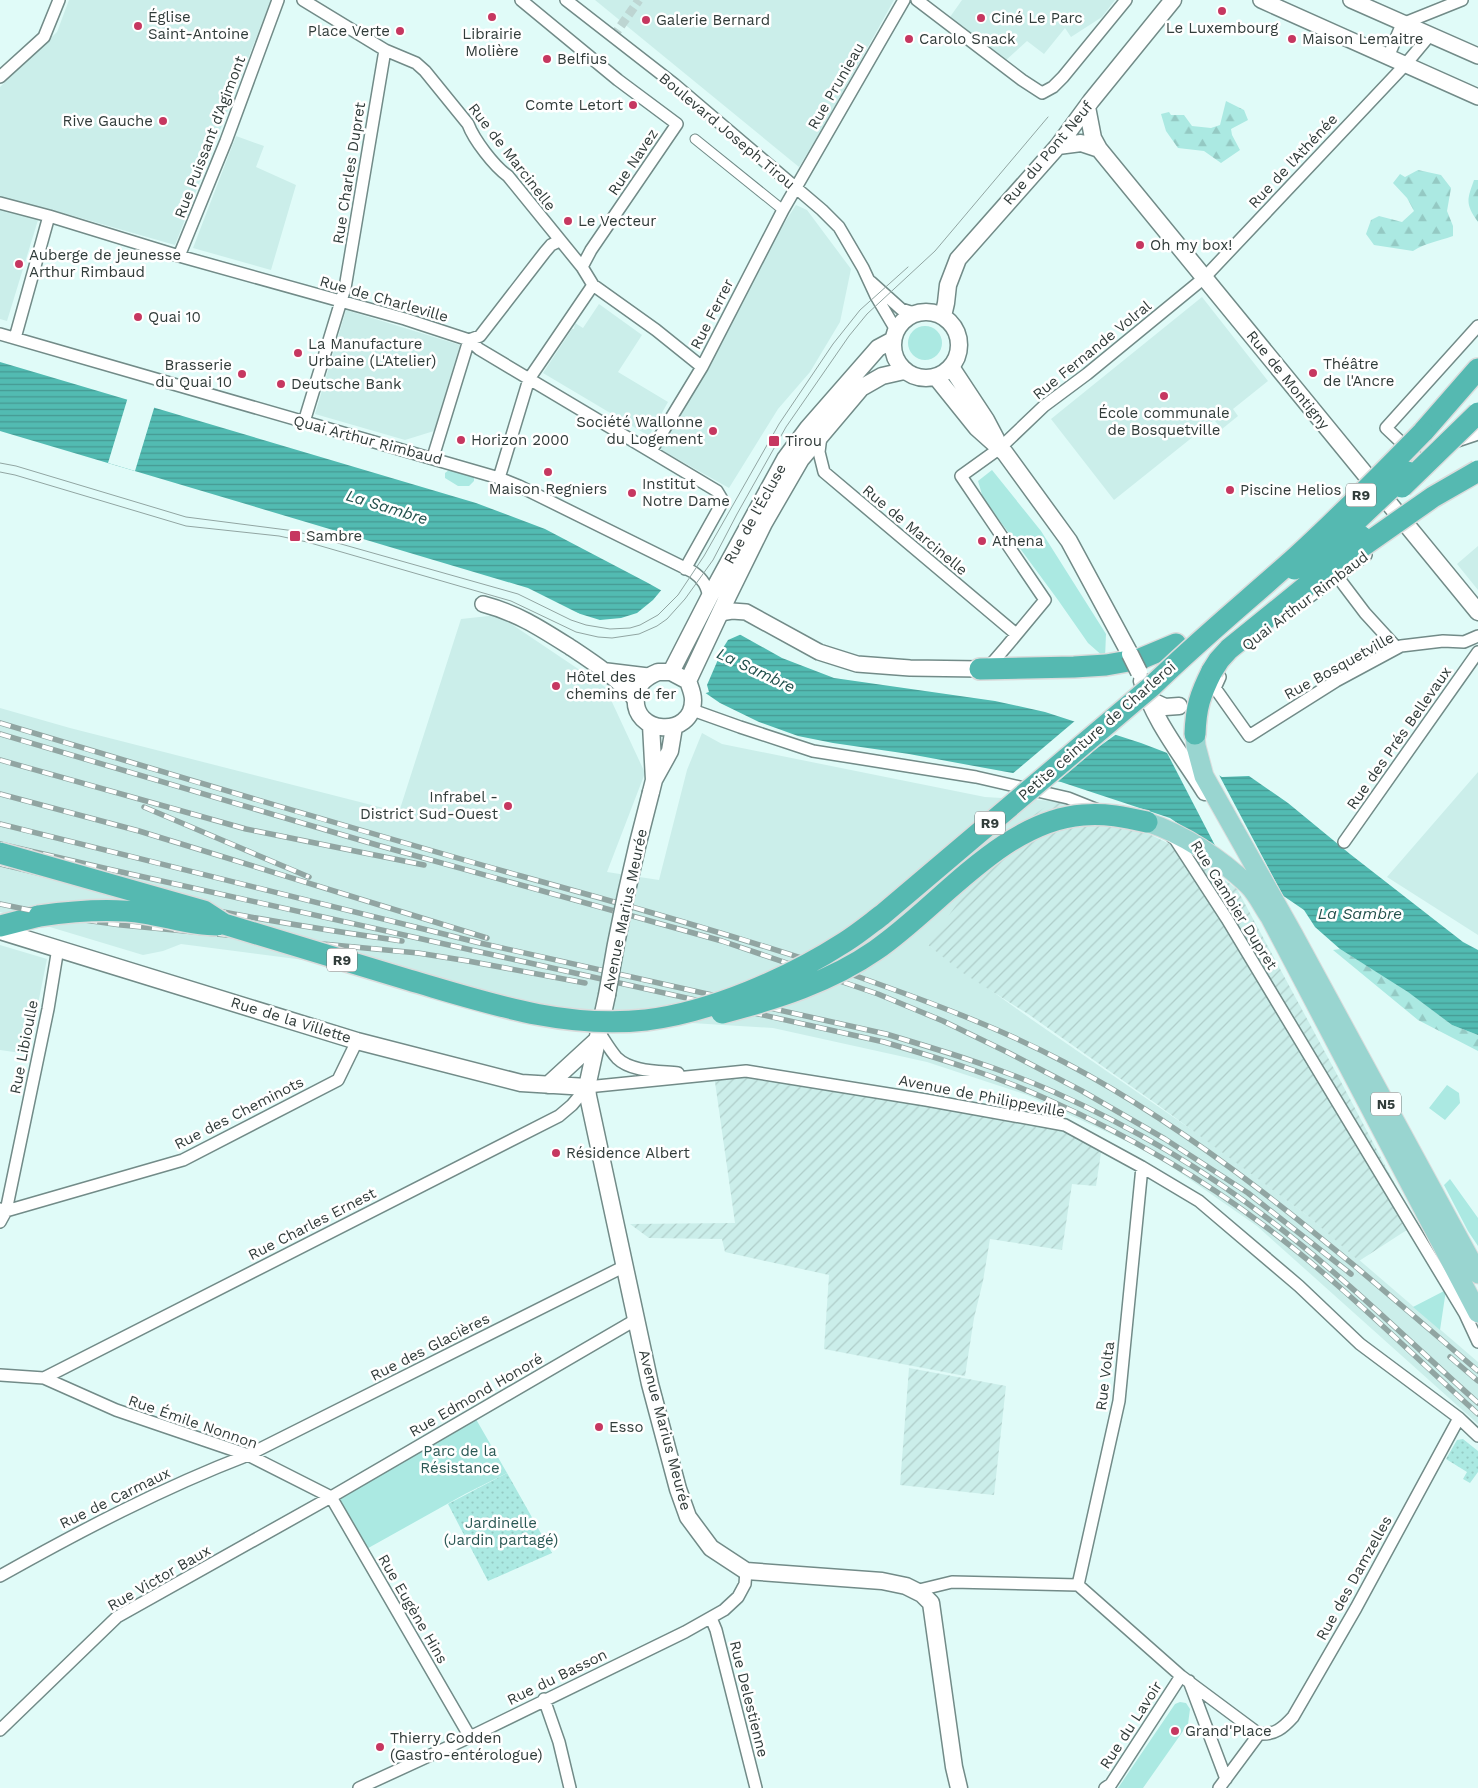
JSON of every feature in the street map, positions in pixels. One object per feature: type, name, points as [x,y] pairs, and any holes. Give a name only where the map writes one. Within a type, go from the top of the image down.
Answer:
[{"type":"highway","name":"Petite ceinture de Charleroi","points":[[0,853],[204,911],[224,924],[494,1005],[553,1018],[584,1021],[646,1020],[695,1010],[724,1001],[788,974],[847,941],[1157,698],[1184,655],[1356,501],[1423,432],[1478,369]]},
{"type":"highway","points":[[1157,698],[1183,672],[1311,577],[1478,413]]},
{"type":"highway","points":[[980,669],[1106,665],[1140,659],[1176,644],[1201,629],[1231,605],[1321,554],[1415,467]]},
{"type":"highway","points":[[1195,734],[1200,694],[1219,660],[1229,648],[1325,571],[1403,496],[1415,467]]},
{"type":"highway","points":[[1311,577],[1337,564],[1433,497],[1478,471]]},
{"type":"highway","points":[[1157,698],[1191,701],[1200,694]]},
{"type":"highway","points":[[695,1010],[722,1014],[772,1000],[810,985],[856,963],[894,937],[1001,848],[1024,832],[1044,823],[1081,815],[1101,814],[1147,822]]},
{"type":"highway","points":[[0,926],[39,916],[100,910],[145,913],[202,925],[224,924]]},
{"type":"main road","name":"Rue du Pont Neuf","points":[[943,316],[948,285],[958,259],[1058,146],[1173,0]]},
{"type":"main road","name":"Rue de Montigny","points":[[1087,107],[1093,138],[1099,149],[1478,612]]},
{"type":"main road","points":[[1058,146],[1081,143],[1099,149]]},
{"type":"main road","points":[[931,312],[943,316],[957,332],[959,339],[958,356],[951,367],[936,377],[922,378],[904,371],[896,360],[893,350],[894,335],[905,319],[914,314],[931,312]]},
{"type":"main road","name":"Rue de l'Écluse","points":[[711,608],[785,459],[802,436],[878,348],[894,335]]},
{"type":"main road","name":"N5","points":[[951,367],[986,420],[1000,448],[1069,541],[1130,654],[1204,776],[1293,934],[1478,1274]]},
{"type":"main road","name":"Rue de l'Écluse","points":[[711,608],[801,459],[861,388],[882,376],[904,371]]},
{"type":"main road","name":"N5","points":[[936,377],[978,428],[1000,448]]},
{"type":"main road","points":[[711,608],[686,719],[674,727],[660,728],[651,725],[643,719],[638,710],[637,691],[641,683],[659,673],[711,608]]},
{"type":"main road","points":[[659,673],[691,693]]},
{"type":"main road","name":"N5","points":[[1157,698],[1172,740],[1217,812],[1270,917],[1478,1313]]},
{"type":"main road","name":"Avenue Marius Meurée","points":[[651,725],[652,786]]},
{"type":"main road","name":"Avenue Marius Meurée","points":[[674,727],[670,751],[652,786],[636,846],[587,1087],[650,1384],[678,1489],[688,1517],[711,1548],[746,1571],[882,1581],[906,1586],[922,1594],[931,1603],[954,1767],[959,1788]]},
{"type":"main road","name":"N5","points":[[1195,734],[1196,746],[1204,776]]},
{"type":"main road","name":"N5","points":[[1147,822],[1165,828],[1223,864],[1249,886],[1270,917]]},
{"type":"main road","name":"Rue de la Villette","points":[[0,931],[357,1041],[520,1083],[587,1087]]},
{"type":"main road","points":[[548,1085],[598,1036]]},
{"type":"street","points":[[0,77],[44,37],[59,0]]},
{"type":"street","name":"Rue Puissant d'Agimont","points":[[179,256],[226,141],[278,0]]},
{"type":"street","points":[[303,0],[385,50]]},
{"type":"street","name":"Boulevard Joseph Tirou","points":[[521,0],[618,80],[677,124]]},
{"type":"street","name":"Boulevard Joseph Tirou","points":[[566,0],[674,84],[822,210],[839,228],[876,296],[894,335]]},
{"type":"street","name":"Rue Prunieau","points":[[795,188],[904,0]]},
{"type":"street","points":[[917,0],[1022,80],[1042,93],[1054,87],[1063,78],[1126,0]]},
{"type":"street","points":[[1261,0],[1478,97]]},
{"type":"street","points":[[1351,0],[1478,56]]},
{"type":"street","points":[[1388,57],[1402,24],[1462,0]]},
{"type":"street","name":"Rue de l'Athénée","points":[[1204,278],[1405,65],[1430,35]]},
{"type":"street","name":"Rue de Marcinelle","points":[[385,50],[416,64],[425,71],[468,124],[471,133],[501,172],[508,176],[582,267],[594,285],[656,330],[702,367]]},
{"type":"street","name":"Rue Charles Dupret","points":[[304,422],[345,288],[385,50]]},
{"type":"street","name":"Rue Navez","points":[[582,267],[591,250],[677,124]]},
{"type":"street","points":[[695,139],[783,210]]},
{"type":"street","name":"Rue Ferrer","points":[[651,451],[702,367],[795,188]]},
{"type":"street","name":"Rue de Charleville","points":[[0,203],[469,340],[479,349],[717,491],[722,501],[685,569]]},
{"type":"street","points":[[15,338],[49,216]]},
{"type":"street","points":[[433,457],[469,340],[480,336],[544,252],[551,245],[559,241]]},
{"type":"street","name":"Rue Fernande Volral","points":[[1000,448],[1044,406],[1094,368],[1204,278]]},
{"type":"street","name":"Boulevard Joseph Tirou","points":[[867,279],[900,309],[914,314]]},
{"type":"street","points":[[499,478],[529,379],[594,285]]},
{"type":"street","points":[[1415,467],[1386,428],[1478,326]]},
{"type":"street","name":"Quai Arthur Rimbaud","points":[[0,334],[304,422],[433,457],[499,478],[519,486],[701,577],[707,586],[711,608]]},
{"type":"street","points":[[1385,497],[1415,467],[1456,441],[1478,434]]},
{"type":"street","name":"Rue de Marcinelle","points":[[821,436],[819,452],[824,472],[1016,634]]},
{"type":"street","points":[[711,608],[746,612],[819,652],[857,664],[910,668],[980,669],[993,662],[1045,600],[961,476],[1000,448]]},
{"type":"street","name":"Quai Arthur Rimbaud","points":[[1249,736],[1215,688],[1220,676],[1235,653],[1406,525]]},
{"type":"street","points":[[1337,576],[1365,613],[1397,648]]},
{"type":"street","points":[[483,604],[510,612],[531,622],[608,672],[636,700]]},
{"type":"street","name":"Rue Bosquetville","points":[[1249,736],[1336,681],[1401,646],[1443,641],[1464,642],[1478,636]]},
{"type":"street","name":"Rue des Prés Bellevaux","points":[[1344,842],[1478,652]]},
{"type":"street","points":[[608,672],[659,673]]},
{"type":"street","name":"Rue Cambier Dupret","points":[[691,693],[698,712],[740,728],[813,751],[976,777],[1068,798],[1175,838],[1377,1167],[1465,1314],[1478,1342]]},
{"type":"street","name":"Rue Libioulle","points":[[3,1210],[48,1009],[58,948]]},
{"type":"street","points":[[598,1036],[623,1062],[638,1068],[702,1076]]},
{"type":"street","name":"Rue des Cheminots","points":[[3,1210],[183,1160],[338,1080],[357,1041]]},
{"type":"street","name":"Avenue de Philippeville","points":[[587,1087],[746,1070],[1065,1125],[1199,1201],[1299,1286],[1360,1344],[1459,1418],[1478,1436]]},
{"type":"street","name":"Rue Charles Ernest","points":[[44,1378],[559,1116],[587,1087]]},
{"type":"street","name":"Rue Volta","points":[[1078,1585],[1119,1401],[1142,1167]]},
{"type":"street","points":[[0,1222],[3,1210]]},
{"type":"street","name":"Rue des Glacières","points":[[248,1455],[625,1266]]},
{"type":"street","name":"Rue Edmond Honoré","points":[[331,1497],[637,1319]]},
{"type":"street","points":[[0,1375],[44,1378]]},
{"type":"street","name":"Rue Émile Nonnon","points":[[44,1378],[116,1410],[248,1455],[331,1497]]},
{"type":"street","name":"Rue des Damzelles","points":[[1259,1734],[1275,1733],[1283,1728],[1293,1717],[1356,1608],[1459,1418]]},
{"type":"street","name":"Rue de Carmaux","points":[[0,1576],[57,1544],[147,1498],[197,1475],[248,1455]]},
{"type":"street","name":"Rue Victor Baux","points":[[0,1730],[117,1617],[331,1497]]},
{"type":"street","name":"Rue Eugène Hins","points":[[331,1497],[470,1737]]},
{"type":"street","name":"Rue du Basson","points":[[359,1788],[470,1737],[711,1618],[724,1610],[738,1597],[745,1584],[746,1571]]},
{"type":"street","points":[[915,1591],[952,1582],[1078,1585],[1185,1679],[1259,1734],[1223,1785]]},
{"type":"street","name":"Rue Delestienne","points":[[711,1618],[716,1630],[756,1788]]},
{"type":"street","points":[[1185,1679],[1223,1785]]},
{"type":"street","name":"Rue du Lavoir","points":[[1105,1788],[1110,1784],[1185,1679]]},
{"type":"street","points":[[544,1700],[559,1742],[570,1788]]},
{"type":"shaded area","name":"Rive Gauche","points":[[69,0],[271,0],[175,245],[42,207],[7,321],[0,319],[0,87],[57,32]]},
{"type":"shaded area","points":[[595,0],[894,0],[799,167]]},
{"type":"shaded area","points":[[962,0],[1115,0],[1102,17],[1071,37],[1065,28],[1044,54],[1027,41],[1005,61],[950,17]]},
{"type":"shaded area","points":[[236,136],[264,146],[256,167],[296,185],[271,270],[193,248]]},
{"type":"shaded area","points":[[796,205],[807,210],[851,269],[840,322],[810,372],[778,409],[729,488],[656,447],[770,245]]},
{"type":"shaded area","name":"École communale de Bosquetville","points":[[1202,297],[1268,381],[1233,409],[1238,416],[1222,429],[1214,420],[1114,500],[1051,419]]},
{"type":"shaded area","name":"Institut Notre Dame","points":[[599,304],[642,335],[618,372],[668,402],[649,436],[543,373],[572,329],[574,329],[575,323],[583,328]]},
{"type":"shaded area","points":[[346,310],[460,345],[434,431],[405,440],[315,414]]},
{"type":"shaded area","points":[[1478,546],[1478,590],[1457,564]]},
{"type":"shaded area","points":[[498,615],[605,687],[645,773],[607,872],[659,880],[687,770],[702,733],[722,744],[985,797],[1054,801],[928,945],[1031,1019],[1211,1143],[1308,1216],[1478,1362],[1478,1424],[1257,1226],[1152,1153],[1027,1095],[927,1062],[773,1028],[562,1015],[389,971],[181,944],[163,951],[143,955],[0,912],[0,708],[70,728],[399,812],[461,619]]},
{"type":"shaded area","points":[[1478,772],[1478,935],[1387,877]]},
{"type":"shaded area","points":[[1054,801],[1104,808],[1143,831],[1190,854],[1237,889],[1416,1224],[1359,1261],[1308,1216],[1158,1105],[1028,1014],[963,973],[928,945],[985,864],[1015,828]]},
{"type":"shaded area","points":[[0,945],[47,959],[28,1054],[0,1050]]},
{"type":"shaded area","points":[[746,1071],[1065,1125],[1102,1146],[1096,1186],[1072,1184],[1062,1250],[990,1239],[974,1318],[965,1376],[824,1349],[829,1275],[725,1252],[722,1239],[649,1238],[630,1224],[735,1223],[714,1075]]},
{"type":"shaded area","points":[[909,1368],[1006,1386],[994,1495],[900,1485]]},
{"type":"green space","points":[[1226,101],[1244,110],[1248,120],[1231,129],[1240,150],[1221,163],[1204,151],[1178,148],[1166,131],[1161,114],[1169,112],[1171,115],[1184,115],[1192,126],[1211,128],[1220,125]]},
{"type":"green space","points":[[1418,170],[1441,175],[1451,188],[1447,211],[1453,226],[1453,236],[1413,251],[1374,245],[1366,234],[1371,220],[1379,216],[1402,222],[1414,211],[1407,198],[1393,183],[1400,174],[1405,177]]},
{"type":"green space","points":[[1474,180],[1478,180],[1478,222],[1468,202]]},
{"type":"green space","points":[[925,326],[932,327],[937,331],[941,336],[941,350],[937,355],[932,359],[925,360],[918,359],[913,355],[909,350],[908,343],[909,336],[913,331],[918,327]]},
{"type":"green space","points":[[449,470],[474,476],[474,481],[469,486],[458,486],[445,478],[445,473]]},
{"type":"green space","points":[[992,470],[1041,531],[1106,634],[1105,658],[1088,643],[983,498],[978,481]]},
{"type":"green space","points":[[1340,949],[1406,990],[1452,1025],[1478,1035],[1478,1051],[1418,1020],[1333,950]]},
{"type":"green space","points":[[1447,1085],[1459,1093],[1460,1103],[1445,1120],[1429,1108]]},
{"type":"green space","points":[[1450,1179],[1478,1218],[1478,1246],[1444,1185]]},
{"type":"green space","points":[[1446,1290],[1440,1330],[1413,1307]]},
{"type":"green space","name":"Parc de la Résistance","points":[[473,1414],[507,1473],[465,1494],[363,1551],[331,1497]]},
{"type":"green space","points":[[1463,1439],[1478,1451],[1478,1472],[1470,1483],[1463,1479],[1467,1472],[1446,1459],[1457,1440]]},
{"type":"green space","name":"Jardinelle (Jardin partagé)","points":[[507,1473],[552,1553],[488,1581],[448,1504]]},
{"type":"green space","points":[[1180,1702],[1186,1703],[1190,1709],[1188,1724],[1143,1788],[1118,1788],[1175,1704]]},
{"type":"water","name":"La Sambre","points":[[0,362],[476,503],[545,529],[648,583],[782,658],[834,678],[995,701],[1045,712],[1141,743],[1204,767],[1222,777],[1249,776],[1288,803],[1463,942],[1478,950],[1478,1035],[1452,1025],[1408,992],[1340,949],[1315,927],[1304,910],[1170,818],[1061,782],[798,736],[759,722],[720,703],[688,681],[618,642],[578,613],[528,588],[0,431]]},
{"type":"pier","points":[[128,397],[155,405],[135,471],[108,463]]},
{"type":"pier","points":[[663,588],[744,633],[728,640],[723,648],[707,685],[709,692],[703,694],[617,644],[573,614],[574,612],[600,620],[621,618],[637,613],[653,600]]},
{"type":"pier","points":[[1076,720],[1118,733],[1093,751],[1056,783],[1011,775]]},
{"type":"pier","points":[[1165,749],[1205,765],[1218,773],[1286,901],[1220,855]]},
{"type":"tunnel","points":[[613,37],[639,0]]},
{"type":"tram line","points":[[0,472],[186,526],[279,536],[307,542],[511,601],[576,632],[612,638],[639,634],[667,619],[685,599],[713,560],[786,427],[849,336],[867,314],[935,251],[1048,117]]},
{"type":"tram line","points":[[0,463],[16,466],[186,517],[295,531],[518,594],[571,620],[586,625],[610,629],[630,628],[658,615],[678,595],[704,556],[779,424],[833,344],[860,310],[908,267]]},
{"type":"railway","points":[[0,723],[325,820],[733,937],[859,977],[989,1026],[1064,1062],[1175,1128],[1279,1205],[1380,1287],[1478,1371]]},
{"type":"railway","points":[[0,734],[377,845],[722,941],[878,994],[943,1021],[1007,1052],[1082,1091],[1165,1139],[1248,1193],[1351,1274]]},
{"type":"railway","points":[[0,760],[246,829],[424,865]]},
{"type":"railway","points":[[0,794],[139,831],[487,938]]},
{"type":"railway","points":[[144,807],[309,877]]},
{"type":"railway","points":[[0,824],[480,943],[886,1034],[950,1053],[1013,1075],[1082,1105],[1139,1134],[1246,1202],[1325,1264],[1478,1403]]},
{"type":"railway","points":[[0,844],[884,1042],[948,1062],[1031,1092],[1107,1128],[1162,1158],[1215,1191],[1266,1227],[1321,1271],[1478,1414]]},
{"type":"railway","points":[[0,864],[200,908],[402,941]]},
{"type":"railway","points":[[0,904],[63,917],[121,925],[418,953],[585,983]]},
{"type":"railway","points":[[1450,1357],[1478,1381]]},
{"type":"place","name":"Le Luxembourg","points":[[1222,11]]},
{"type":"place","name":"Librairie Molière","points":[[492,17]]},
{"type":"place","name":"Ciné Le Parc","points":[[981,18]]},
{"type":"place","name":"Galerie Bernard","points":[[646,20]]},
{"type":"place","name":"Église Saint-Antoine","points":[[138,26]]},
{"type":"place","name":"Place Verte","points":[[400,31]]},
{"type":"place","name":"Carolo Snack","points":[[909,39]]},
{"type":"place","name":"Maison Lemaitre","points":[[1292,39]]},
{"type":"place","name":"Belfius","points":[[547,59]]},
{"type":"place","name":"Comte Letort","points":[[633,105]]},
{"type":"place","name":"Rive Gauche","points":[[163,121]]},
{"type":"place","name":"Le Vecteur","points":[[568,221]]},
{"type":"place","name":"Oh my box!","points":[[1140,245]]},
{"type":"place","name":"Auberge de jeunesse Arthur Rimbaud","points":[[19,264]]},
{"type":"place","name":"Quai 10","points":[[138,317]]},
{"type":"place","name":"La Manufacture Urbaine (L'Atelier)","points":[[298,353]]},
{"type":"place","name":"Théâtre de l'Ancre","points":[[1313,373]]},
{"type":"place","name":"Brasserie du Quai 10","points":[[242,374]]},
{"type":"place","name":"Deutsche Bank","points":[[281,384]]},
{"type":"place","name":"École communale de Bosquetville","points":[[1164,396]]},
{"type":"place","name":"Société Wallonne du Logement","points":[[713,431]]},
{"type":"place","name":"Horizon 2000","points":[[461,440]]},
{"type":"place","name":"Tirou","points":[[774,441]]},
{"type":"place","name":"Maison Regniers","points":[[548,472]]},
{"type":"place","name":"Piscine Helios","points":[[1230,490]]},
{"type":"place","name":"Institut Notre Dame","points":[[632,493]]},
{"type":"place","name":"Sambre","points":[[295,536]]},
{"type":"place","name":"Athena","points":[[982,541]]},
{"type":"place","name":"Hôtel des chemins de fer","points":[[556,686]]},
{"type":"place","name":"Infrabel - District Sud-Ouest","points":[[508,806]]},
{"type":"place","name":"Résidence Albert","points":[[556,1153]]},
{"type":"place","name":"Esso","points":[[599,1427]]},
{"type":"place","name":"Grand'Place","points":[[1175,1731]]},
{"type":"place","name":"Thierry Codden (Gastro-entérologue)","points":[[380,1747]]}]
